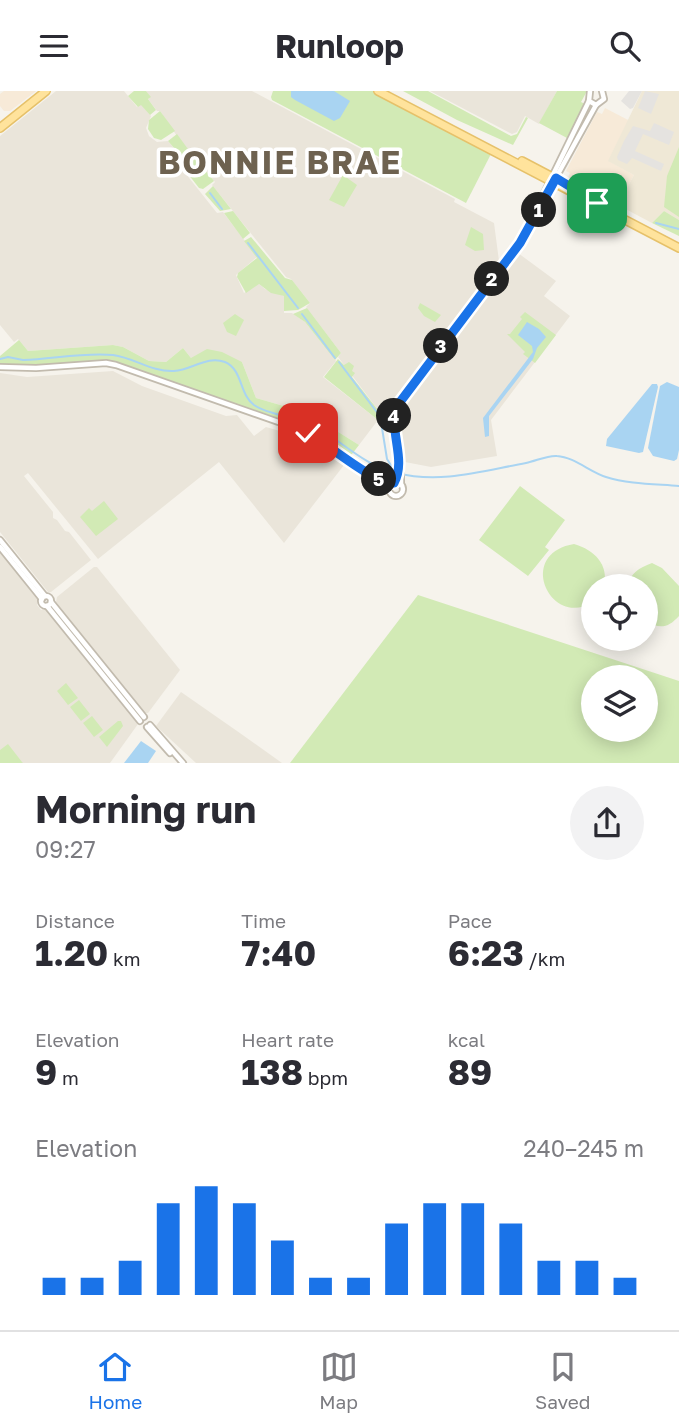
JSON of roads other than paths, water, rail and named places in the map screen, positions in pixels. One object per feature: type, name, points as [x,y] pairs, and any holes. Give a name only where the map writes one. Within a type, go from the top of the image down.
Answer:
[{"type":"main road","points":[[0,128],[46,91]]},
{"type":"main road","points":[[379,91],[679,248]]},
{"type":"street","points":[[0,366],[29,369],[113,364],[304,431],[370,474],[393,496],[400,495],[403,490],[399,477],[394,421],[397,406],[524,235],[589,101],[590,91]]},
{"type":"street","points":[[551,182],[596,105],[603,102],[604,92]]},
{"type":"street","points":[[589,101],[596,105]]},
{"type":"street","points":[[370,474],[401,485]]},
{"type":"street","points":[[389,492],[399,477]]},
{"type":"street","points":[[0,540],[43,597],[42,603],[49,604],[142,719],[149,719],[148,726],[182,763]]},
{"type":"street","points":[[0,547],[43,597],[51,598],[49,604]]},
{"type":"water","points":[[291,91],[334,91],[350,101],[340,118],[334,121],[295,100],[291,97]]},
{"type":"water","points":[[527,322],[546,337],[537,348],[533,359],[489,416],[489,436],[485,437],[483,418],[533,352],[532,346],[518,335]]},
{"type":"water","points":[[667,382],[679,387],[679,450],[674,461],[653,456],[648,448],[660,386]]},
{"type":"water","points":[[652,384],[657,384],[658,387],[643,452],[606,446],[607,439]]},
{"type":"water","points":[[141,741],[156,751],[148,763],[124,763]]},
{"type":"waterway","points":[[210,193],[222,209]]},
{"type":"waterway","points":[[656,223],[679,229]]},
{"type":"waterway","points":[[248,243],[298,308]]},
{"type":"waterway","points":[[302,314],[335,358]]},
{"type":"waterway","points":[[0,359],[113,355],[166,371],[181,370],[212,360],[225,362],[235,371],[246,395],[254,405],[271,413],[304,421],[371,463],[396,473],[445,477],[557,456],[614,479],[679,486]]},
{"type":"waterway","points":[[339,362],[379,415]]},
{"type":"waterway","points":[[382,428],[387,459],[396,473]]},
{"type":"district","name":"BONNIE BRAE","points":[[280,163]]}]
